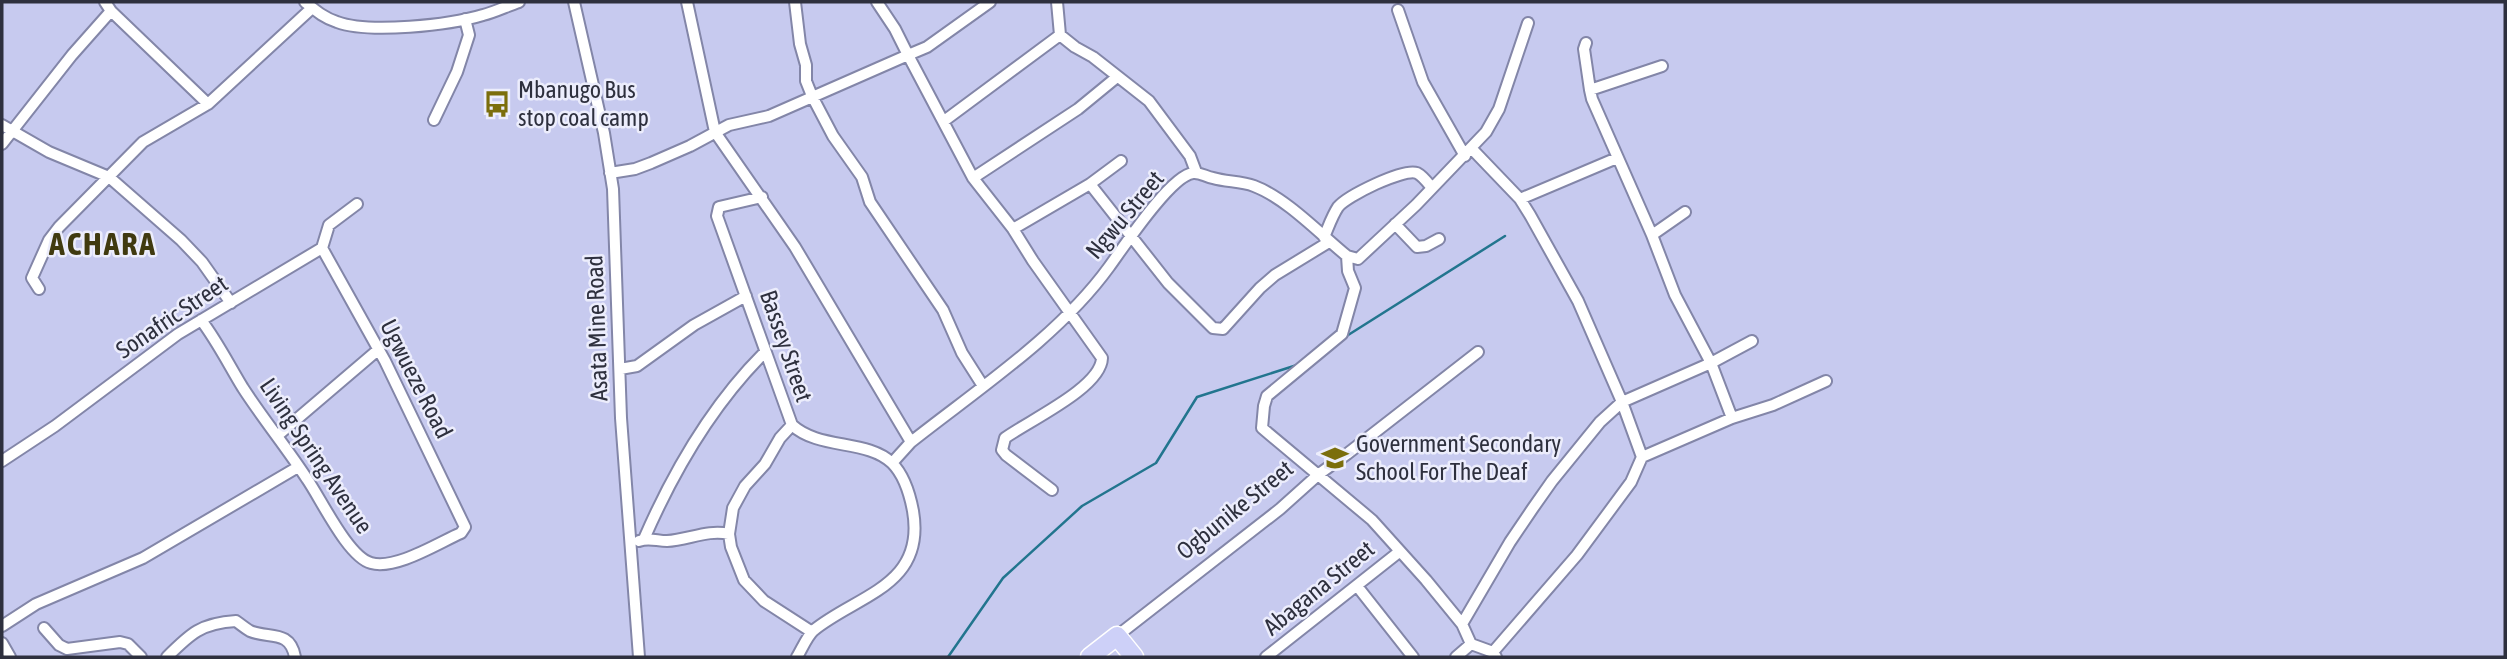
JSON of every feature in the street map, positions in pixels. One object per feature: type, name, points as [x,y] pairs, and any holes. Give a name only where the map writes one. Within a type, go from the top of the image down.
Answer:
[{"type":"main road","name":"Ogbunike Street","points":[[1090,657],[1117,636]]},
{"type":"main road","points":[[1117,636],[1134,657]]},
{"type":"street","points":[[40,289],[32,278],[49,240],[59,227],[143,142],[208,104],[308,5],[324,17],[339,23],[368,27],[438,24],[482,16],[519,2]]},
{"type":"street","name":"Asata Mine Road","points":[[574,2],[604,133],[610,173],[615,227],[623,444],[639,657]]},
{"type":"street","points":[[687,2],[715,132],[762,197],[911,442]]},
{"type":"street","points":[[795,2],[800,44],[806,65],[806,81],[812,96],[833,136],[862,177],[870,202],[943,310],[962,353],[983,386]]},
{"type":"street","points":[[877,2],[895,29],[973,178],[1013,229],[1102,358],[1101,367],[1074,396],[1004,438],[1002,446],[1006,455],[1052,490]]},
{"type":"street","points":[[610,173],[651,163],[729,125],[769,116],[927,47],[990,2]]},
{"type":"street","points":[[1057,2],[1060,34],[1149,101],[1190,156],[1196,172]]},
{"type":"street","points":[[2,144],[108,7],[208,104]]},
{"type":"street","points":[[1398,9],[1423,82],[1468,152],[1520,199],[1578,301],[1622,402],[1642,457],[1631,482],[1577,555],[1494,654],[1471,645],[1462,624],[1372,520],[1262,428],[1267,396],[1342,334],[1356,288],[1348,271],[1347,256],[1358,259],[1432,188],[1468,152],[1486,132],[1499,109],[1528,23]]},
{"type":"street","points":[[434,120],[457,72],[469,35],[466,19]]},
{"type":"street","points":[[944,121],[1060,34]]},
{"type":"street","points":[[1586,43],[1584,50],[1590,90],[1652,234],[1675,295],[1711,363],[1732,418]]},
{"type":"street","points":[[1590,90],[1662,66]]},
{"type":"street","points":[[973,178],[1078,109],[1117,77]]},
{"type":"street","points":[[2,125],[65,160],[109,177],[156,216],[202,262],[231,303]]},
{"type":"street","points":[[1520,199],[1617,158]]},
{"type":"street","points":[[1013,229],[1090,184],[1121,161]]},
{"type":"street","name":"Ngwu Street","points":[[892,463],[911,442],[1070,315],[1169,190],[1187,174],[1196,172],[1214,179],[1261,189],[1347,256]]},
{"type":"street","points":[[1090,184],[1168,283],[1218,330],[1223,329],[1259,288],[1326,240],[1338,207],[1346,200],[1393,176],[1410,172],[1416,173],[1432,188]]},
{"type":"street","name":"Bassey Street","points":[[762,197],[719,207],[717,216],[792,425],[811,437],[875,453],[892,463]]},
{"type":"street","name":"Sonafric Street","points":[[2,461],[55,426],[178,334],[322,247],[329,225],[357,204]]},
{"type":"street","points":[[1652,234],[1685,212]]},
{"type":"street","points":[[1395,224],[1417,247],[1426,246],[1439,239]]},
{"type":"street","name":"Ugwueze Road","points":[[322,247],[379,349],[465,527],[463,531]]},
{"type":"street","points":[[620,369],[637,366],[694,325],[746,296]]},
{"type":"street","name":"Living Spring Avenue","points":[[201,320],[355,552],[372,563],[393,563],[463,531]]},
{"type":"street","points":[[1462,624],[1510,542],[1552,481],[1600,422],[1622,402],[1711,363],[1752,341]]},
{"type":"street","points":[[277,436],[379,349]]},
{"type":"street","name":"Ogbunike Street","points":[[1117,636],[1280,509],[1318,474],[1348,454],[1478,352]]},
{"type":"street","points":[[644,539],[685,455],[719,404],[764,353]]},
{"type":"street","points":[[1642,457],[1826,381]]},
{"type":"street","points":[[792,425],[780,438],[733,508],[729,534],[744,580],[764,601],[812,632]]},
{"type":"street","points":[[797,657],[812,632],[876,593],[893,579],[903,566],[912,547],[915,521],[906,486],[892,463]]},
{"type":"street","points":[[2,626],[36,604],[143,558],[298,467]]},
{"type":"street","points":[[632,544],[644,539],[668,541],[710,533],[729,534]]},
{"type":"street","name":"Abagana Street","points":[[1266,657],[1399,552]]},
{"type":"street","points":[[1357,586],[1413,657]]},
{"type":"street","points":[[167,657],[191,633],[216,622],[236,621],[252,632],[276,636],[292,646],[295,657]]},
{"type":"street","points":[[44,628],[59,645],[67,649],[120,642],[128,644],[141,657]]},
{"type":"street","points":[[2,643],[10,657]]},
{"type":"street","points":[[1456,657],[1471,645]]},
{"type":"waterway","points":[[1345,337],[1505,236]]},
{"type":"waterway","points":[[948,657],[1003,578],[1082,506],[1156,463],[1197,397],[1297,365]]},
{"type":"place","name":"Mbanugo Bus stop coal camp","points":[[497,104]]},
{"type":"place","name":"Government Secondary School For The Deaf","points":[[1335,458]]},
{"type":"district","name":"ACHARA","points":[[103,244]]}]
